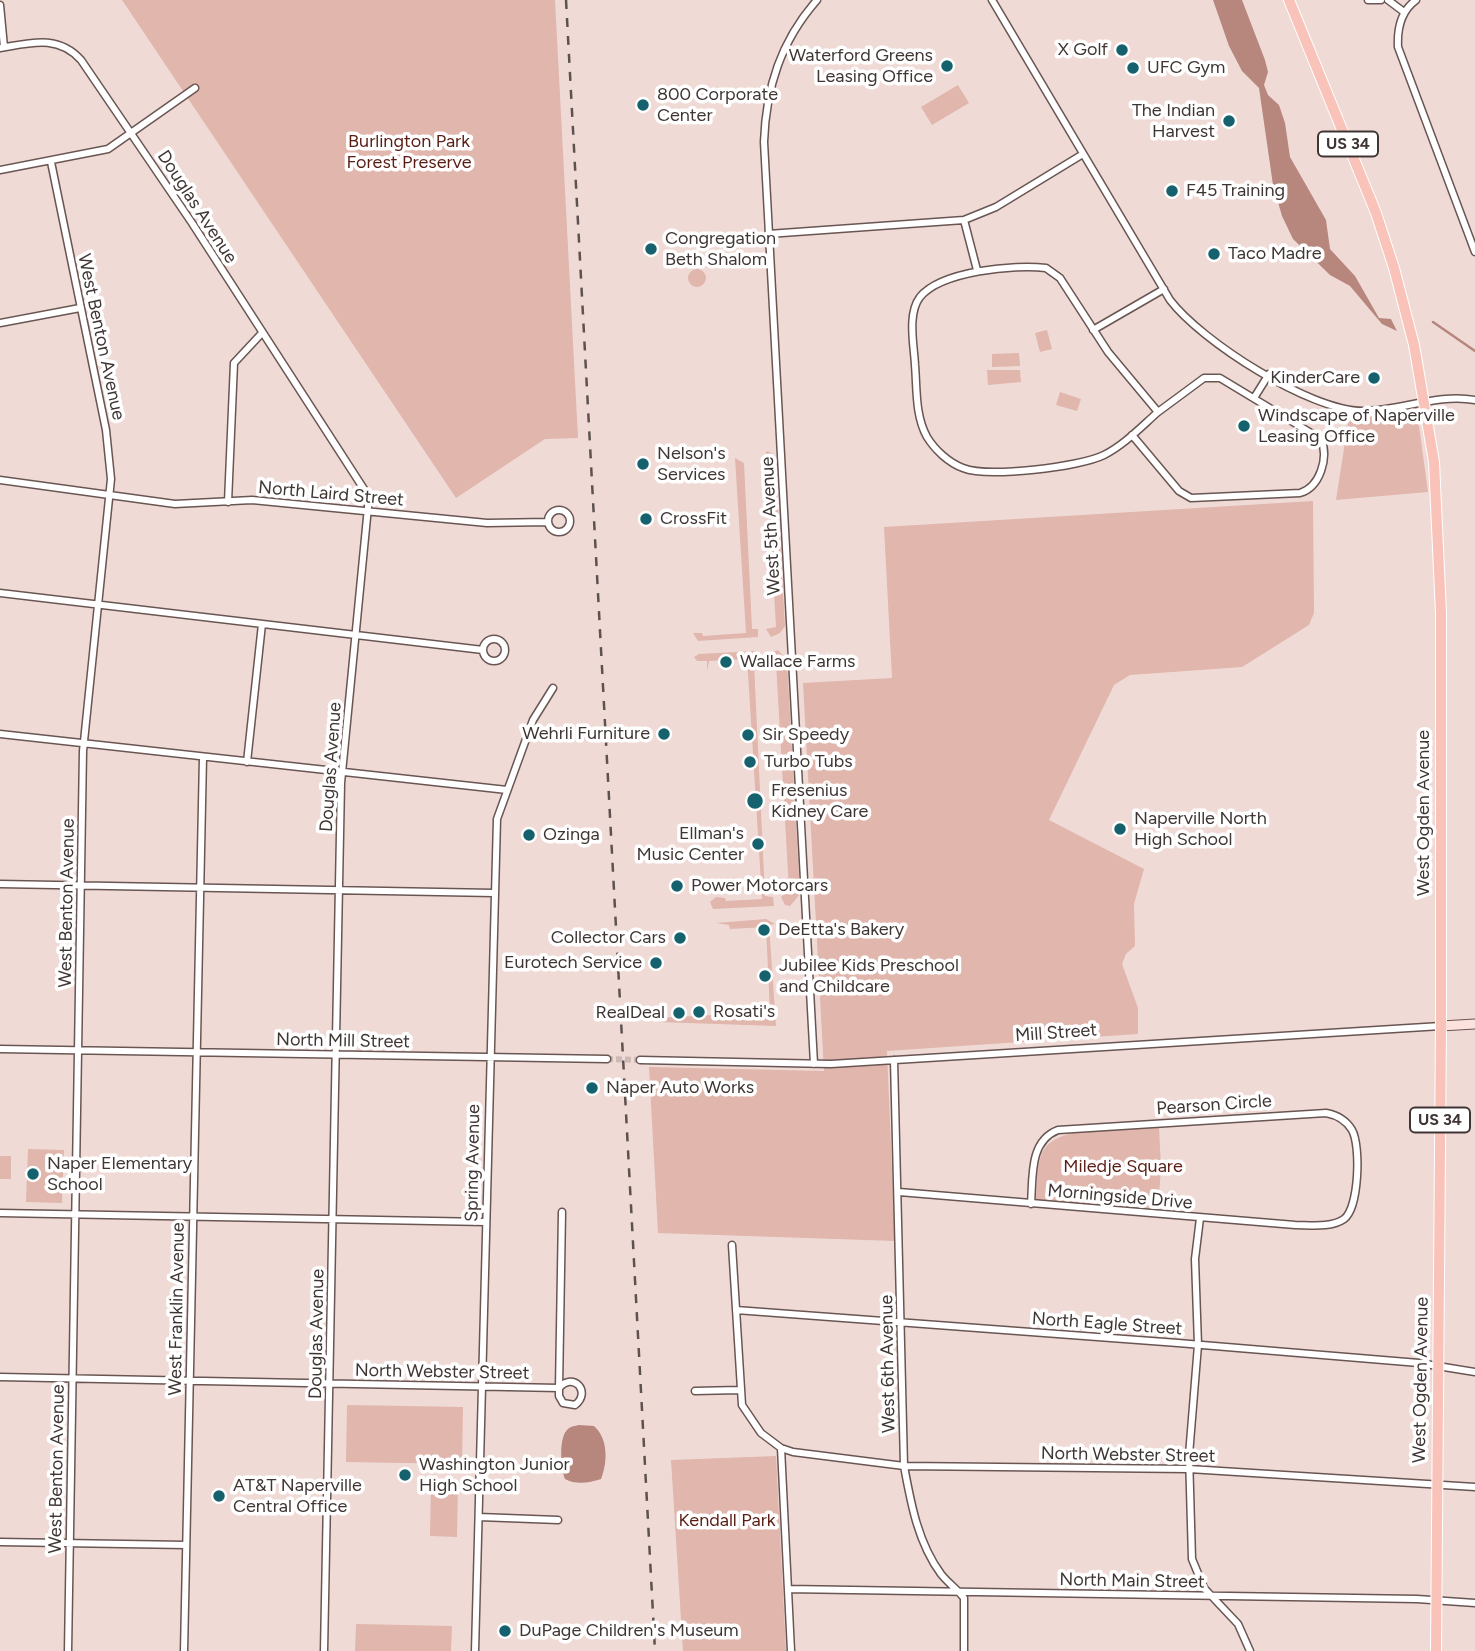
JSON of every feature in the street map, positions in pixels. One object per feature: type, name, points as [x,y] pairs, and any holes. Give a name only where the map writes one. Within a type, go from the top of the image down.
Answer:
[{"type":"main road","name":"West Ogden Avenue","points":[[1289,0],[1385,241],[1401,291],[1425,403],[1434,462],[1440,552],[1441,1026],[1436,1651]]},
{"type":"main road","name":"Mill Street","points":[[1441,1026],[1475,1024]]},
{"type":"street","name":"West 5th Avenue","points":[[814,1063],[764,142],[767,98],[788,40],[817,0]]},
{"type":"street","points":[[992,0],[1164,289],[1197,331],[1317,401],[1348,410],[1377,411],[1452,398],[1475,400]]},
{"type":"street","points":[[1368,0],[1381,0]]},
{"type":"street","points":[[1388,0],[1404,12]]},
{"type":"street","points":[[1416,0],[1404,12],[1397,36],[1401,55],[1449,176],[1475,253]]},
{"type":"street","points":[[0,5],[2,48]]},
{"type":"street","name":"Douglas Avenue","points":[[2,48],[48,41],[70,49],[132,133],[365,487],[369,512],[342,774],[324,1651]]},
{"type":"street","points":[[0,170],[108,149],[195,88]]},
{"type":"street","points":[[768,234],[964,220],[996,207],[1083,155]]},
{"type":"street","name":"West Benton Avenue","points":[[51,162],[106,430],[111,495],[84,743],[68,1651]]},
{"type":"street","points":[[964,220],[977,270]]},
{"type":"street","points":[[1132,435],[1185,496],[1206,499],[1310,489],[1318,480],[1324,451],[1321,439],[1220,378],[1209,376],[1103,456],[1074,464],[974,471],[954,464],[936,449],[926,435],[918,411],[915,308],[926,291],[977,270],[1051,269],[1060,278],[1119,367],[1158,412]]},
{"type":"street","points":[[1093,330],[1164,289]]},
{"type":"street","points":[[0,323],[80,308]]},
{"type":"street","points":[[228,502],[234,363],[262,333]]},
{"type":"street","points":[[1254,398],[1269,374]]},
{"type":"street","name":"North Laird Street","points":[[0,480],[193,505],[252,500],[487,523],[548,522]]},
{"type":"street","points":[[0,593],[483,650]]},
{"type":"street","points":[[247,762],[262,624]]},
{"type":"street","name":"Spring Avenue","points":[[475,1651],[497,818],[533,720],[553,688]]},
{"type":"street","points":[[0,734],[342,774],[507,790]]},
{"type":"street","name":"West Franklin Avenue","points":[[184,1651],[203,757]]},
{"type":"street","points":[[0,884],[495,893]]},
{"type":"street","name":"Mill Street","points":[[640,1060],[814,1063],[894,1060],[1441,1026]]},
{"type":"street","name":"North Mill Street","points":[[0,1049],[607,1059]]},
{"type":"street","name":"West 6th Avenue","points":[[894,1060],[904,1466],[911,1505],[925,1546],[942,1576],[960,1593]]},
{"type":"street","name":"Pearson Circle","points":[[1031,1204],[1036,1153],[1045,1138],[1055,1131],[1326,1113],[1345,1121],[1354,1135],[1356,1148],[1355,1197],[1349,1213],[1339,1221]]},
{"type":"street","name":"Morningside Drive","points":[[899,1192],[1295,1225],[1339,1221]]},
{"type":"street","name":"North Webster Street","points":[[0,1377],[559,1388],[562,1212]]},
{"type":"street","points":[[0,1213],[486,1222]]},
{"type":"street","points":[[1200,1217],[1195,1259],[1198,1345],[1189,1469],[1192,1559],[1200,1583],[1243,1632],[1251,1651]]},
{"type":"street","points":[[732,1245],[742,1405],[749,1420],[781,1448],[791,1651]]},
{"type":"street","name":"North Eagle Street","points":[[736,1310],[1437,1365],[1475,1372]]},
{"type":"street","points":[[695,1391],[739,1390]]},
{"type":"street","name":"North Webster Street","points":[[781,1448],[803,1455],[904,1466],[1189,1469],[1475,1487]]},
{"type":"street","points":[[479,1517],[558,1520]]},
{"type":"street","points":[[0,1542],[186,1545]]},
{"type":"street","name":"North Main Street","points":[[788,1589],[1436,1600],[1475,1604]]},
{"type":"street","points":[[960,1593],[966,1605],[964,1651]]},
{"type":"green space","name":"Burlington Park Forest Preserve","points":[[122,0],[555,0],[578,438],[545,439],[456,498]]},
{"type":"green space","points":[[958,85],[969,103],[932,125],[921,107]]},
{"type":"green space","points":[[697,269],[703,272],[706,278],[703,284],[697,287],[691,284],[688,278],[691,272]]},
{"type":"green space","points":[[1047,330],[1052,349],[1040,352],[1035,333]]},
{"type":"green space","points":[[1019,353],[1020,366],[992,367],[992,354]]},
{"type":"green space","points":[[987,370],[1020,370],[1021,382],[988,385]]},
{"type":"green space","points":[[1060,392],[1081,399],[1077,411],[1056,405]]},
{"type":"green space","points":[[1416,404],[1428,492],[1336,500],[1350,410]]},
{"type":"green space","points":[[766,451],[772,453],[775,459],[785,626],[780,633],[771,637],[766,629],[776,627]]},
{"type":"green space","points":[[735,458],[744,463],[752,629],[758,629],[758,637],[698,641],[693,633],[702,633],[703,636],[746,633]]},
{"type":"green space","points":[[1313,501],[1314,613],[1309,625],[1242,667],[1130,675],[1114,685],[1049,820],[1144,869],[1134,904],[1135,946],[1126,954],[1122,964],[1138,1008],[1138,1034],[887,1051],[895,1241],[658,1233],[649,1067],[824,1071],[803,683],[892,678],[884,527]]},
{"type":"green space","points":[[778,650],[787,660],[800,894],[790,906],[785,905],[781,897],[789,890],[776,663],[769,657],[770,653]]},
{"type":"green space","points":[[756,651],[760,664],[754,664],[765,896],[773,897],[774,906],[713,909],[710,902],[716,897],[725,898],[726,901],[762,899],[748,673],[746,659],[709,661],[707,671],[707,661],[697,661],[694,657],[699,654]]},
{"type":"green space","points":[[766,919],[775,924],[769,925],[776,1026],[658,1022],[657,1018],[770,1012],[766,927],[730,929],[729,925],[716,923]]},
{"type":"green space","name":"Miledje Square","points":[[1159,1127],[1161,1168],[1158,1209],[1036,1200],[1039,1162],[1043,1151],[1051,1142],[1064,1136],[1096,1129]]},
{"type":"green space","points":[[28,1149],[64,1150],[62,1203],[26,1202]]},
{"type":"green space","points":[[0,1156],[11,1156],[11,1179],[0,1179]]},
{"type":"green space","points":[[347,1405],[463,1407],[462,1464],[346,1462]]},
{"type":"green space","name":"Kendall Park","points":[[776,1456],[786,1651],[683,1651],[671,1460]]},
{"type":"green space","points":[[431,1482],[458,1483],[457,1537],[430,1536]]},
{"type":"green space","points":[[356,1624],[452,1626],[451,1651],[355,1651]]},
{"type":"shaded area","points":[[1213,0],[1242,0],[1265,60],[1268,72],[1264,85],[1268,95],[1279,105],[1285,123],[1290,157],[1326,220],[1330,249],[1355,276],[1379,318],[1391,319],[1397,331],[1382,324],[1350,286],[1330,275],[1293,239],[1282,216],[1273,185],[1259,88],[1242,71],[1229,46]]},
{"type":"shaded area","points":[[579,1425],[594,1426],[604,1444],[606,1458],[601,1479],[592,1482],[565,1479],[563,1439],[569,1428]]},
{"type":"waterway","points":[[1433,322],[1475,351]]},
{"type":"tunnel","points":[[607,1059],[640,1060]]},
{"type":"railway","points":[[566,0],[655,1651]]},
{"type":"place","name":"X Golf","points":[[1122,50]]},
{"type":"place","name":"Waterford Greens Leasing Office","points":[[947,66]]},
{"type":"place","name":"UFC Gym","points":[[1133,68]]},
{"type":"place","name":"800 Corporate Center","points":[[643,105]]},
{"type":"place","name":"The Indian Harvest","points":[[1229,121]]},
{"type":"place","name":"F45 Training","points":[[1172,191]]},
{"type":"place","name":"Congregation Beth Shalom","points":[[651,249]]},
{"type":"place","name":"Taco Madre","points":[[1214,254]]},
{"type":"place","name":"KinderCare","points":[[1374,378]]},
{"type":"place","name":"Windscape of Naperville Leasing Office","points":[[1244,426]]},
{"type":"place","name":"Nelson's Services","points":[[643,464]]},
{"type":"place","name":"CrossFit","points":[[646,519]]},
{"type":"place","name":"Wallace Farms","points":[[726,662]]},
{"type":"place","name":"Wehrli Furniture","points":[[664,734]]},
{"type":"place","name":"Sir Speedy","points":[[748,735]]},
{"type":"place","name":"Turbo Tubs","points":[[750,762]]},
{"type":"place","name":"Fresenius Kidney Care","points":[[755,801]]},
{"type":"place","name":"Naperville North High School","points":[[1120,829]]},
{"type":"place","name":"Ozinga","points":[[529,835]]},
{"type":"place","name":"Ellman's Music Center","points":[[758,844]]},
{"type":"place","name":"Power Motorcars","points":[[677,886]]},
{"type":"place","name":"DeEtta's Bakery","points":[[764,930]]},
{"type":"place","name":"Collector Cars","points":[[680,938]]},
{"type":"place","name":"Eurotech Service","points":[[656,963]]},
{"type":"place","name":"Jubilee Kids Preschool and Childcare","points":[[765,976]]},
{"type":"place","name":"Rosati's","points":[[699,1012]]},
{"type":"place","name":"RealDeal","points":[[679,1013]]},
{"type":"place","name":"Naper Auto Works","points":[[592,1088]]},
{"type":"place","name":"Naper Elementary School","points":[[33,1174]]},
{"type":"place","name":"Washington Junior High School","points":[[405,1475]]},
{"type":"place","name":"AT&T Naperville Central Office","points":[[219,1496]]},
{"type":"place","name":"DuPage Children's Museum","points":[[505,1631]]}]
